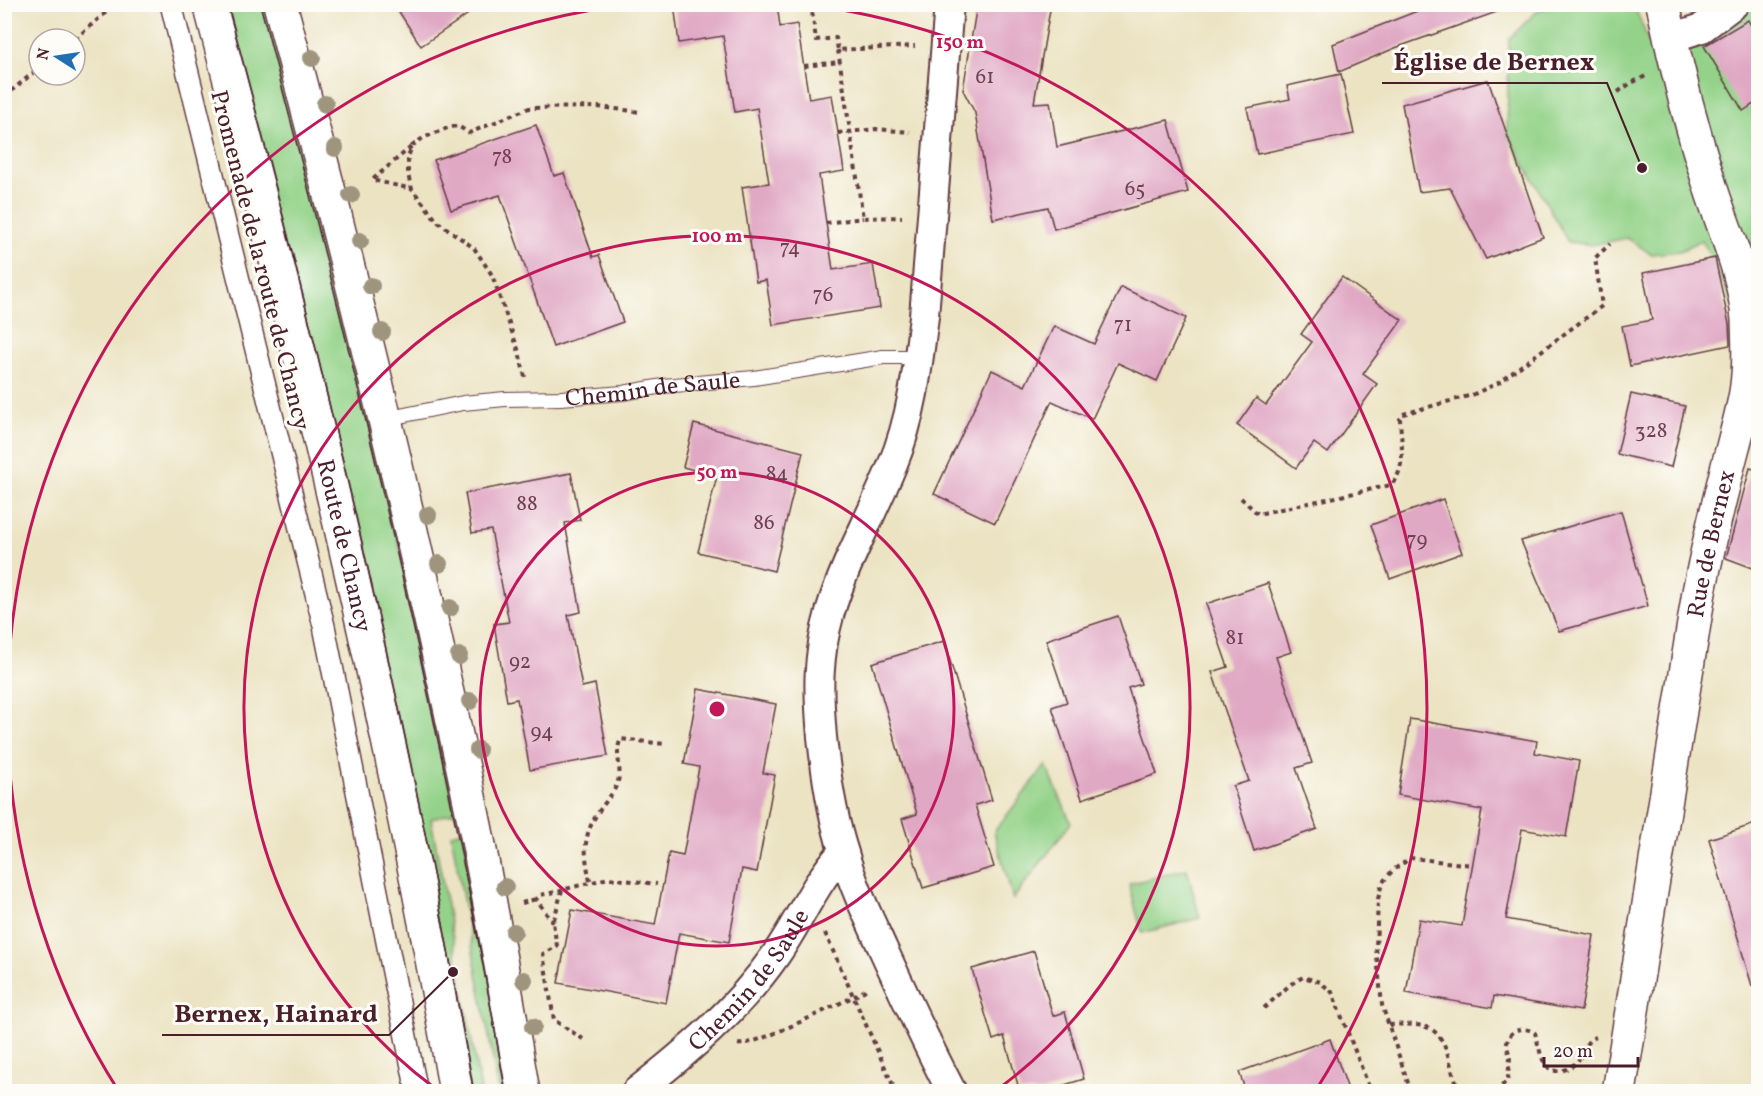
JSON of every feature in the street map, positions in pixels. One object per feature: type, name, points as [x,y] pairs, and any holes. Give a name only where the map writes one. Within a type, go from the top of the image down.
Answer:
[{"type":"main road","name":"Route de Chancy","points":[[210,4],[310,392],[358,602],[415,867],[456,1092]]},
{"type":"main road","points":[[280,4],[385,419],[474,819],[523,1092]]},
{"type":"main road","name":"Rue de Bernex","points":[[1619,1092],[1699,592],[1709,541],[1752,399],[1743,290],[1734,252],[1711,188],[1677,69],[1663,4]]},
{"type":"street","name":"Promenade de la route de Chancy","points":[[171,4],[324,626],[417,1092]]},
{"type":"street","points":[[949,4],[919,357],[905,428],[896,456],[849,562],[831,610],[822,642],[818,669],[825,763],[843,852],[861,901],[924,1038],[952,1092]]},
{"type":"street","points":[[1671,38],[1701,28],[1734,4]]},
{"type":"street","name":"Chemin de Saule","points":[[636,1092],[701,1038],[739,1000],[774,957],[816,886],[843,852]]},
{"type":"lane","name":"Chemin de Saule","points":[[385,419],[463,403],[623,393],[663,386],[754,378],[883,357],[919,357]]},
{"type":"path","points":[[87,29],[116,4]]},
{"type":"path","points":[[810,4],[816,40],[836,38],[863,218]]},
{"type":"path","points":[[838,50],[946,44]]},
{"type":"path","points":[[804,66],[840,62]]},
{"type":"path","points":[[4,97],[27,78]]},
{"type":"path","points":[[364,182],[372,180],[423,138],[450,127],[458,126],[469,133],[529,108],[598,107],[640,112]]},
{"type":"path","points":[[838,133],[876,129],[938,134]]},
{"type":"path","points":[[412,146],[408,157],[408,175],[412,189],[438,222],[474,248],[492,275],[519,352],[530,398]]},
{"type":"path","points":[[372,180],[412,189]]},
{"type":"path","points":[[826,223],[863,218],[932,216]]},
{"type":"path","points":[[1241,498],[1258,514],[1391,486],[1398,479],[1402,458],[1400,419],[1403,414],[1472,395],[1498,383],[1602,306],[1595,258],[1610,244]]},
{"type":"path","points":[[590,881],[585,842],[598,813],[617,784],[621,767],[617,748],[621,739],[665,744]]},
{"type":"path","points":[[1411,1092],[1382,1005],[1376,948],[1376,916],[1382,883],[1393,870],[1411,858],[1473,865]]},
{"type":"path","points":[[553,923],[533,900],[540,895],[608,878],[657,885]]},
{"type":"path","points":[[562,890],[553,923],[557,945],[543,954],[554,1020],[583,1039]]},
{"type":"path","points":[[823,929],[896,1092]]},
{"type":"path","points":[[733,1042],[741,1045],[758,1040],[853,998],[894,972]]},
{"type":"path","points":[[1264,1008],[1291,984],[1304,977],[1320,982],[1332,992],[1371,1092]]},
{"type":"path","points":[[1389,1025],[1412,1024],[1427,1027],[1439,1034],[1446,1045],[1452,1072],[1460,1088],[1465,1092]]},
{"type":"path","points":[[1495,1092],[1508,1080],[1510,1055],[1506,1044],[1516,1030],[1523,1028],[1535,1033],[1545,1064],[1553,1070],[1562,1071],[1579,1059],[1584,1046],[1590,1039],[1599,1036],[1628,1040]]},
{"type":"green space","points":[[221,5],[267,5],[335,263],[460,811],[431,819],[481,1091],[466,1091]]},
{"type":"green space","points":[[1557,5],[1634,5],[1651,47],[1718,5],[1758,5],[1758,357],[1702,240],[1680,251],[1651,254],[1627,238],[1592,245],[1568,242],[1507,133],[1509,39],[1537,11]]},
{"type":"green space","points":[[1046,765],[1071,823],[1013,899],[994,832]]},
{"type":"green space","points":[[464,831],[512,1091],[499,1091],[451,834]]},
{"type":"green space","points":[[1187,869],[1200,918],[1142,933],[1129,884]]},
{"type":"building","points":[[394,4],[483,4],[421,46]]},
{"type":"building","points":[[674,4],[777,4],[780,27],[797,24],[809,99],[832,95],[844,171],[819,175],[833,270],[873,264],[880,308],[773,325],[766,280],[756,282],[742,187],[769,183],[757,108],[735,112],[723,36],[679,43]]},
{"type":"building","points":[[977,4],[1051,4],[1034,103],[1050,102],[1057,147],[1168,120],[1188,192],[1054,229],[1048,207],[993,219],[975,113],[963,90]]},
{"type":"building","points":[[1435,4],[1508,4],[1508,8],[1395,48],[1339,72],[1333,44]]},
{"type":"building","points":[[1748,20],[1758,38],[1758,101],[1743,111],[1704,46]]},
{"type":"building","points":[[1341,74],[1354,134],[1257,154],[1247,108],[1290,99],[1287,86]]},
{"type":"building","points":[[1488,80],[1543,237],[1486,259],[1450,188],[1419,192],[1402,104]]},
{"type":"building","points":[[536,125],[554,176],[564,173],[593,257],[599,255],[623,322],[553,347],[500,195],[451,210],[434,160]]},
{"type":"building","points":[[1715,258],[1729,324],[1730,345],[1630,366],[1622,326],[1652,320],[1643,273]]},
{"type":"building","points":[[1342,277],[1402,320],[1363,374],[1377,384],[1328,453],[1314,443],[1296,468],[1237,425],[1256,398],[1266,405],[1312,342],[1301,334]]},
{"type":"building","points":[[1121,287],[1186,318],[1157,381],[1118,363],[1092,419],[1052,401],[995,523],[934,494],[992,370],[1025,386],[1054,326],[1094,344]]},
{"type":"building","points":[[1631,394],[1685,406],[1671,467],[1617,454]]},
{"type":"building","points":[[694,424],[803,452],[774,571],[698,552],[717,476],[683,467]]},
{"type":"building","points":[[1750,468],[1758,470],[1758,570],[1726,558]]},
{"type":"building","points":[[571,473],[580,520],[565,523],[581,612],[568,615],[582,687],[595,684],[608,756],[530,770],[517,699],[507,701],[494,624],[509,622],[491,530],[472,533],[465,493]]},
{"type":"building","points":[[1443,499],[1462,553],[1390,579],[1371,525]]},
{"type":"building","points":[[1621,511],[1648,606],[1559,631],[1521,541]]},
{"type":"building","points":[[1268,583],[1291,652],[1276,657],[1312,763],[1296,768],[1317,829],[1254,851],[1233,786],[1249,781],[1212,672],[1228,667],[1206,604]]},
{"type":"building","points":[[1118,616],[1141,684],[1128,688],[1157,774],[1082,799],[1052,707],[1067,702],[1046,640]]},
{"type":"building","points":[[944,641],[992,800],[975,805],[994,867],[923,888],[902,819],[917,814],[872,663]]},
{"type":"building","points":[[698,689],[776,704],[763,773],[775,775],[757,872],[742,869],[729,942],[679,933],[666,1003],[558,983],[572,910],[655,925],[669,853],[683,856],[699,767],[684,764]]},
{"type":"building","points":[[1410,719],[1537,741],[1535,753],[1579,761],[1566,837],[1522,829],[1506,919],[1594,935],[1581,1011],[1494,996],[1492,1008],[1406,993],[1419,919],[1462,926],[1482,810],[1398,795]]},
{"type":"building","points":[[1758,823],[1758,985],[1752,986],[1709,839]]},
{"type":"building","points":[[1034,951],[1053,1016],[1065,1012],[1084,1079],[1042,1092],[1020,1092],[1004,1036],[993,1040],[972,969]]},
{"type":"building","points":[[1330,1039],[1349,1092],[1246,1092],[1239,1072]]},
{"type":"tram line","points":[[227,4],[291,248],[368,568],[424,830],[474,1092]]},
{"type":"tram line","points":[[260,4],[330,274],[395,545],[454,818],[506,1092]]},
{"type":"place","name":"Église de Bernex","points":[[1642,168]]},
{"type":"place","name":"Bernex, Hainard","points":[[453,972]]}]
